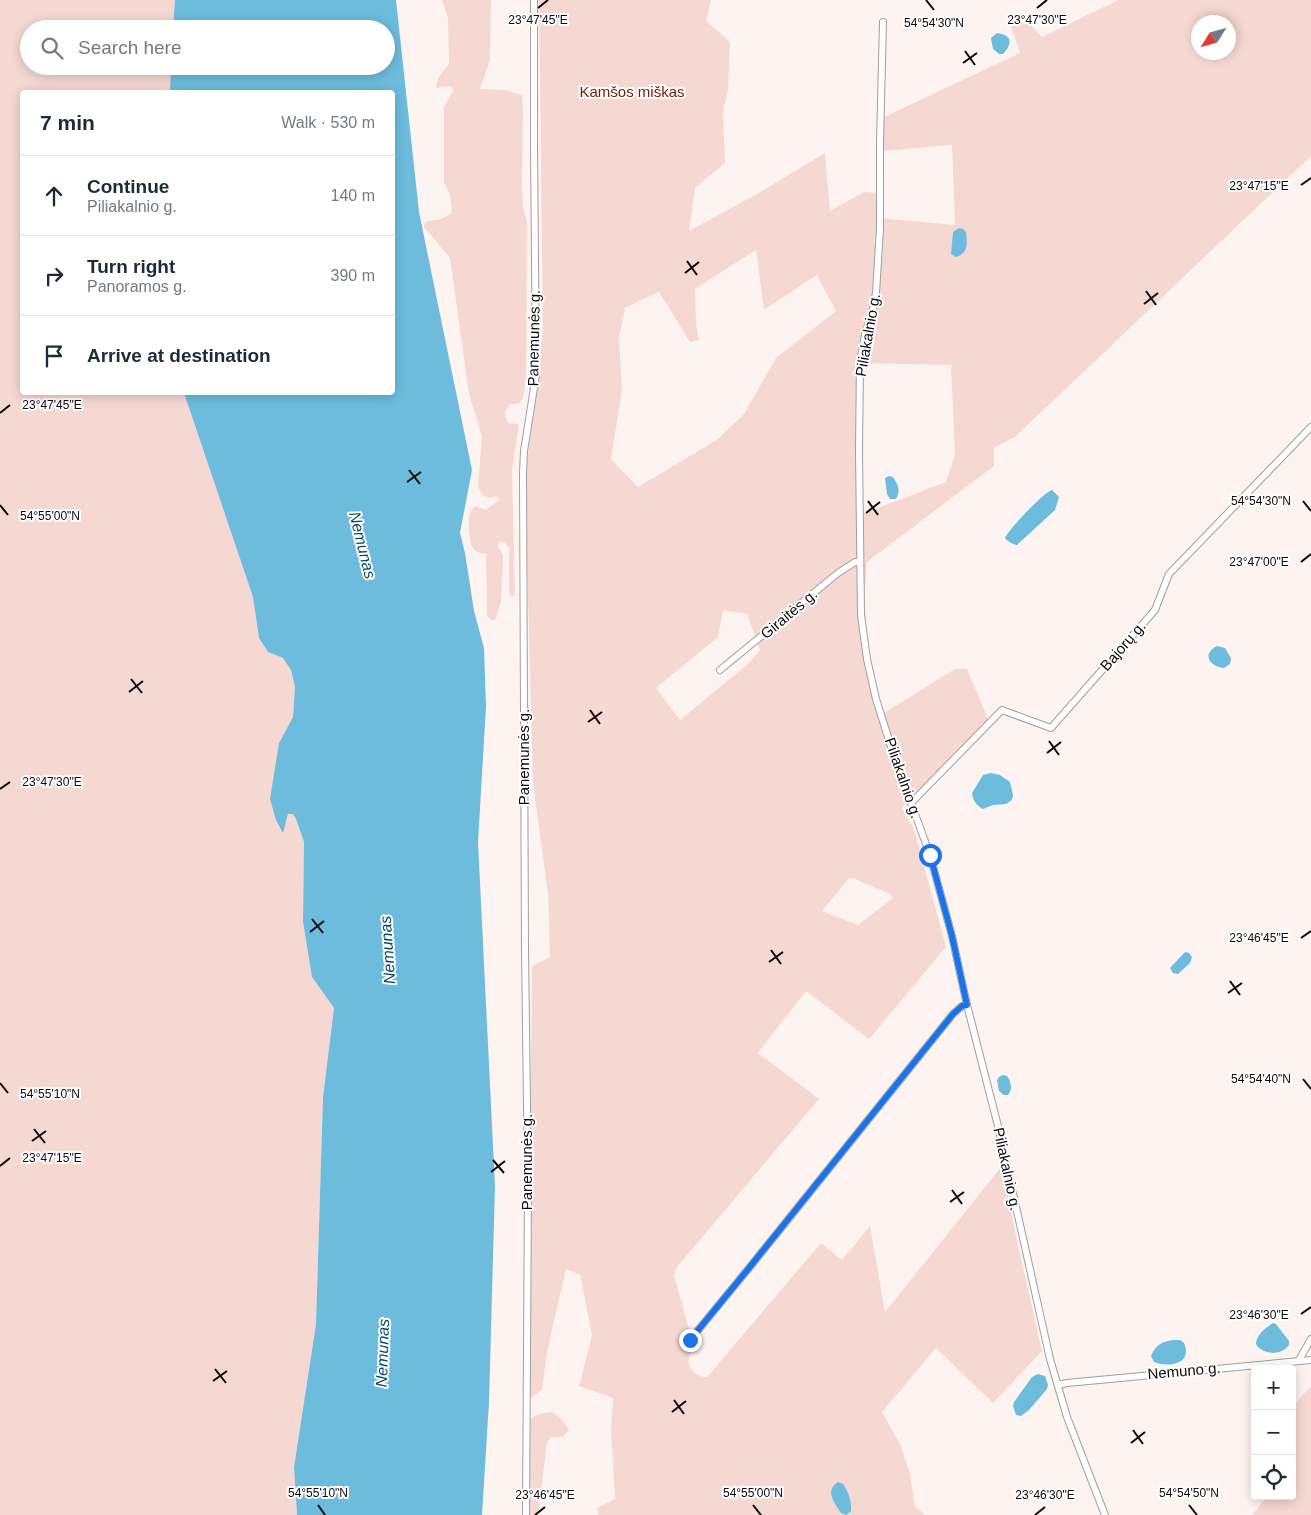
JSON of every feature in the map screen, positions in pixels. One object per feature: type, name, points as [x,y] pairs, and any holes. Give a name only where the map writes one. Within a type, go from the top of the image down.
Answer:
[{"type":"street","name":"Panemunės g.","points":[[526,1515],[528,1186],[524,930],[523,473],[524,451],[536,375],[534,0]]},
{"type":"street","name":"Piliakalnio g.","points":[[883,22],[880,228],[876,293],[860,362],[858,420],[861,615],[867,660],[876,699],[935,874],[952,936],[967,1005],[998,1126],[1048,1353],[1067,1416],[1104,1515]]},
{"type":"street","name":"Bajorų g.","points":[[911,803],[1002,710],[1051,728],[1155,610],[1170,574],[1311,427]]},
{"type":"street","name":"Giraitės g.","points":[[720,670],[838,573],[855,562],[860,562]]},
{"type":"street","points":[[690,1340],[953,1014],[962,1006],[967,1005]]},
{"type":"street","points":[[1299,1360],[1311,1340]]},
{"type":"street","name":"Nemuno g.","points":[[1058,1385],[1311,1360]]},
{"type":"green space","points":[[0,0],[175,0],[174,20],[20,20],[20,75],[171,75],[170,90],[20,90],[20,395],[185,395],[253,597],[259,638],[268,652],[283,658],[291,670],[295,687],[293,717],[279,743],[286,824],[288,813],[293,814],[304,842],[303,922],[312,977],[334,1008],[323,1097],[316,1324],[294,1467],[297,1515],[0,1515]]},
{"type":"green space","points":[[442,0],[491,0],[490,60],[480,89],[505,90],[522,95],[522,186],[523,207],[527,223],[526,377],[523,399],[519,403],[509,405],[505,413],[510,424],[519,425],[512,469],[515,595],[512,597],[509,594],[509,548],[505,543],[500,542],[498,546],[503,556],[501,601],[496,619],[492,621],[487,616],[486,554],[477,552],[471,546],[469,514],[475,506],[486,510],[499,500],[496,496],[489,498],[482,495],[478,486],[482,436],[469,394],[450,258],[424,227],[425,222],[441,219],[452,213],[450,194],[444,183],[444,107],[454,90],[450,86],[436,88],[440,75],[449,64],[448,18]]},
{"type":"green space","name":"Kamšos miškas","points":[[539,0],[711,0],[706,21],[730,42],[728,91],[723,110],[725,163],[695,188],[689,231],[757,194],[825,153],[830,211],[864,192],[878,193],[878,218],[955,225],[952,145],[883,151],[884,117],[1020,53],[1011,26],[1028,22],[1042,37],[1118,0],[1311,0],[1311,156],[1016,436],[994,448],[994,466],[867,562],[864,601],[869,657],[884,713],[955,669],[967,669],[988,719],[902,808],[914,829],[946,947],[869,1039],[806,991],[758,1053],[819,1099],[677,1267],[674,1275],[691,1336],[698,1343],[690,1354],[690,1367],[698,1375],[707,1377],[821,1243],[842,1260],[870,1226],[885,1312],[1002,1166],[1042,1351],[993,1403],[936,1348],[882,1412],[901,1446],[910,1474],[915,1506],[925,1515],[598,1515],[597,1508],[615,1499],[611,1430],[613,1398],[579,1386],[592,1335],[580,1275],[566,1269],[547,1352],[542,1390],[528,1400],[532,966],[550,957],[548,894],[533,783],[525,480],[543,330]],"holes":[[[756,250],[764,310],[817,275],[836,311],[776,358],[744,414],[718,439],[638,487],[611,459],[622,390],[619,337],[625,308],[659,292],[690,342],[699,340],[696,323],[695,289]],[[860,363],[951,365],[955,454],[946,482],[857,516]],[[723,610],[747,614],[760,650],[749,663],[680,720],[656,688],[718,637]],[[850,877],[890,894],[893,898],[858,925],[822,911]]]},
{"type":"green space","points":[[1311,1386],[1311,1515],[1252,1515],[1265,1500],[1296,1500],[1296,1403]]},
{"type":"green space","points":[[552,1412],[562,1419],[569,1430],[563,1437],[552,1437],[547,1442],[538,1515],[530,1515],[529,1422],[536,1415]]},
{"type":"water","name":"Nemunas","points":[[175,0],[396,0],[419,212],[472,470],[460,533],[474,611],[484,648],[486,707],[478,842],[495,1186],[489,1402],[482,1515],[297,1515],[294,1467],[316,1324],[323,1097],[334,1008],[312,977],[303,922],[304,842],[293,814],[288,814],[283,833],[276,820],[270,799],[279,743],[293,717],[295,687],[291,670],[283,658],[268,652],[259,638],[253,597],[185,395],[395,395],[395,90],[170,90],[171,75],[395,75],[395,20],[174,20]]},
{"type":"water","points":[[997,33],[1006,36],[1009,40],[1003,54],[999,54],[993,49],[991,38]]},
{"type":"water","points":[[959,228],[966,232],[967,244],[963,253],[956,257],[951,254],[953,232]]},
{"type":"water","points":[[893,477],[899,490],[896,499],[890,499],[887,494],[885,478]]},
{"type":"water","points":[[1052,490],[1059,497],[1055,510],[1017,545],[1012,544],[1006,539],[1008,533],[1027,512]]},
{"type":"water","points":[[1217,646],[1225,648],[1231,658],[1230,664],[1224,668],[1211,663],[1209,660],[1209,653]]},
{"type":"water","points":[[991,773],[1000,775],[1010,782],[1013,795],[1012,800],[1006,804],[993,805],[983,809],[975,802],[972,793],[983,775]]},
{"type":"water","points":[[1185,952],[1189,953],[1192,957],[1190,963],[1178,974],[1173,973],[1170,968]]},
{"type":"water","points":[[1003,1075],[1007,1076],[1010,1083],[1011,1090],[1008,1095],[1004,1095],[999,1091],[997,1080]]},
{"type":"water","points":[[1273,1323],[1276,1324],[1289,1341],[1289,1345],[1282,1351],[1272,1353],[1259,1348],[1256,1341],[1264,1329]]},
{"type":"water","points":[[1180,1340],[1184,1343],[1186,1350],[1182,1360],[1178,1363],[1166,1365],[1154,1362],[1151,1356],[1157,1346],[1166,1341]]},
{"type":"water","points":[[1038,1374],[1045,1376],[1048,1385],[1047,1389],[1029,1410],[1021,1416],[1016,1415],[1013,1406],[1014,1402],[1032,1377]]},
{"type":"water","points":[[838,1482],[843,1484],[850,1500],[851,1511],[846,1515],[841,1513],[831,1493]]},
{"type":"route","points":[[690,1340],[953,1014],[962,1006],[967,1005],[952,936],[930,855]]}]
